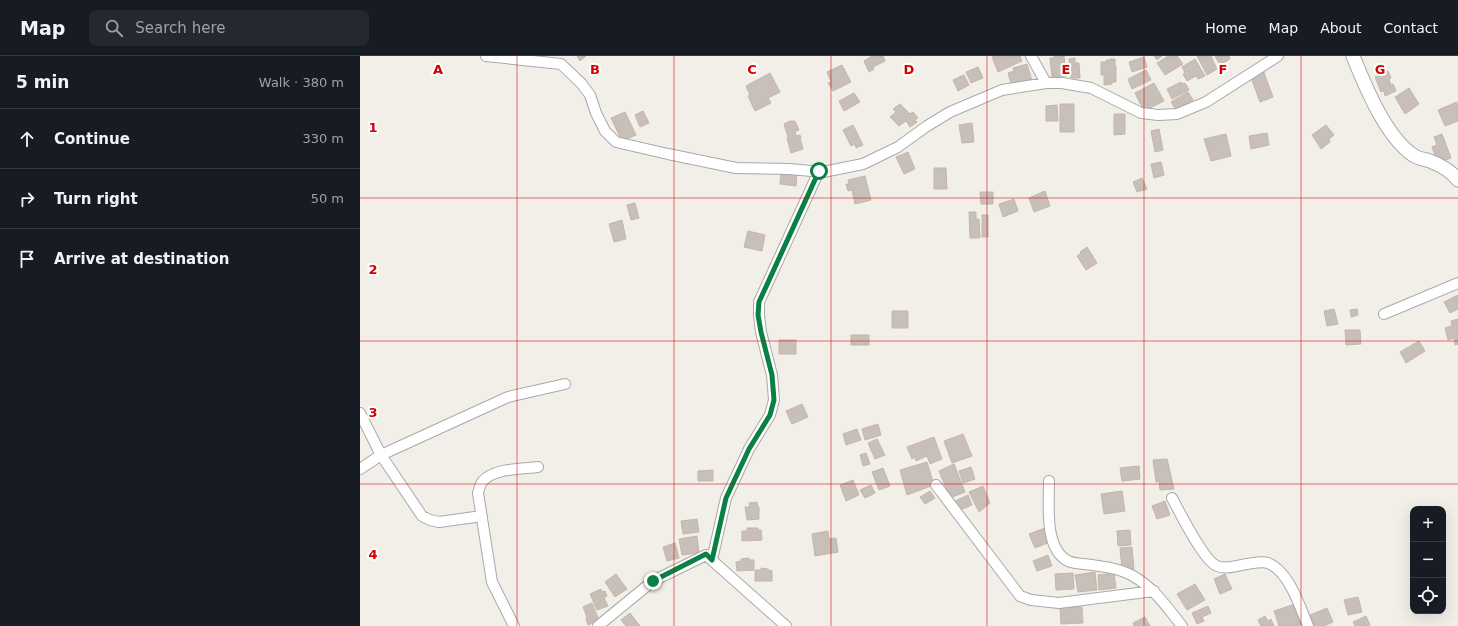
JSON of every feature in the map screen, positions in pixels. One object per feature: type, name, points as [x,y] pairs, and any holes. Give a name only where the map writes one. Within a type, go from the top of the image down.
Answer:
[{"type":"street","points":[[486,56],[561,64],[581,83],[590,95],[596,113],[605,131],[616,142],[736,168],[789,169],[823,172],[863,164],[898,147],[927,126],[950,112],[1002,90],[1046,83],[1062,83],[1091,88],[1141,113],[1158,115],[1176,114],[1206,102],[1278,56]]},
{"type":"street","points":[[1031,56],[1046,83]]},
{"type":"street","points":[[1353,56],[1366,88],[1381,116],[1397,140],[1414,156],[1432,162],[1454,175],[1458,180]]},
{"type":"street","points":[[712,560],[726,498],[749,449],[770,415],[774,400],[772,375],[758,315],[759,302],[819,171]]},
{"type":"street","points":[[1384,314],[1458,283]]},
{"type":"street","points":[[360,469],[381,455],[508,397],[565,384]]},
{"type":"street","points":[[360,413],[381,455],[422,516],[439,522],[482,516]]},
{"type":"street","points":[[514,626],[492,582],[478,494],[481,483],[488,476],[498,472],[538,467]]},
{"type":"street","points":[[1049,481],[1049,531],[1061,556],[1069,561],[1113,568],[1133,576],[1154,591],[1182,626]]},
{"type":"street","points":[[936,485],[1020,596],[1031,600],[1059,603],[1154,591]]},
{"type":"street","points":[[1172,498],[1206,556],[1217,567],[1257,562],[1268,563],[1278,569],[1286,577],[1308,626]]},
{"type":"street","points":[[598,626],[653,581],[706,554],[786,626]]},
{"type":"building","points":[[577,56],[586,56],[580,61]]},
{"type":"building","points":[[872,56],[883,56],[885,61],[873,67],[874,69],[869,72],[864,61]]},
{"type":"building","points":[[1020,56],[1022,61],[998,72],[992,57]]},
{"type":"building","points":[[1054,56],[1064,56],[1066,76],[1052,77],[1050,58],[1054,58]]},
{"type":"building","points":[[1154,56],[1162,56],[1157,60]]},
{"type":"building","points":[[1168,56],[1177,56],[1183,64],[1165,75],[1157,63]]},
{"type":"building","points":[[1197,56],[1211,56],[1217,69],[1207,75]]},
{"type":"building","points":[[1215,56],[1229,56],[1230,59],[1220,65]]},
{"type":"building","points":[[1144,57],[1147,67],[1132,72],[1129,62]]},
{"type":"building","points":[[1075,58],[1075,63],[1079,63],[1080,78],[1071,78],[1069,59]]},
{"type":"building","points":[[1115,59],[1116,82],[1104,85],[1104,75],[1101,75],[1101,62],[1107,62],[1106,60]]},
{"type":"building","points":[[1195,59],[1205,76],[1198,79],[1196,76],[1187,81],[1183,74],[1185,73],[1182,67]]},
{"type":"building","points":[[1027,64],[1032,81],[1012,87],[1008,73],[1014,71],[1013,68]]},
{"type":"building","points":[[842,65],[851,82],[833,91],[828,83],[831,82],[827,72]]},
{"type":"building","points":[[978,67],[983,78],[971,83],[966,72]]},
{"type":"building","points":[[1146,70],[1151,80],[1132,89],[1128,79]]},
{"type":"building","points":[[1263,70],[1273,97],[1260,102],[1250,75]]},
{"type":"building","points":[[1388,71],[1391,78],[1389,79],[1391,85],[1393,84],[1396,91],[1385,96],[1384,91],[1381,92],[1375,77]]},
{"type":"building","points":[[770,73],[780,92],[768,98],[771,103],[755,111],[748,96],[750,95],[746,86]]},
{"type":"building","points":[[964,75],[969,85],[958,91],[953,80]]},
{"type":"building","points":[[1181,82],[1182,84],[1185,83],[1189,90],[1172,99],[1167,89]]},
{"type":"building","points":[[1154,83],[1164,101],[1144,111],[1135,93]]},
{"type":"building","points":[[1409,88],[1419,104],[1405,114],[1395,97]]},
{"type":"building","points":[[1188,92],[1193,100],[1176,110],[1171,102]]},
{"type":"building","points":[[854,93],[860,102],[844,111],[839,101]]},
{"type":"building","points":[[1457,102],[1458,121],[1445,126],[1438,110]]},
{"type":"building","points":[[900,104],[910,114],[913,112],[918,118],[915,120],[917,122],[910,127],[906,121],[899,126],[890,117],[896,112],[893,109]]},
{"type":"building","points":[[1060,104],[1074,104],[1074,132],[1060,132]]},
{"type":"building","points":[[1057,105],[1058,121],[1046,121],[1046,106]]},
{"type":"building","points":[[643,111],[649,123],[640,127],[635,115]]},
{"type":"building","points":[[625,112],[636,135],[622,141],[611,118]]},
{"type":"building","points":[[1114,114],[1125,114],[1125,134],[1114,135]]},
{"type":"building","points":[[790,121],[795,121],[799,130],[795,132],[796,136],[800,135],[803,149],[791,153],[784,124]]},
{"type":"building","points":[[972,123],[974,142],[962,143],[959,125]]},
{"type":"building","points":[[853,125],[863,145],[856,148],[855,144],[851,146],[843,130]]},
{"type":"building","points":[[1326,125],[1334,135],[1329,139],[1330,142],[1321,149],[1312,135]]},
{"type":"building","points":[[1159,129],[1163,150],[1155,152],[1151,131]]},
{"type":"building","points":[[1267,133],[1269,145],[1251,149],[1249,136]]},
{"type":"building","points":[[1226,134],[1231,156],[1211,161],[1204,139]]},
{"type":"building","points":[[1442,134],[1451,158],[1438,163],[1432,147],[1437,145],[1434,137]]},
{"type":"building","points":[[908,152],[915,169],[904,174],[896,157]]},
{"type":"building","points":[[1161,162],[1164,175],[1154,178],[1151,164]]},
{"type":"building","points":[[934,168],[946,168],[947,189],[934,189]]},
{"type":"building","points":[[781,171],[797,172],[796,186],[780,184]]},
{"type":"building","points":[[865,176],[871,200],[855,204],[852,190],[848,191],[846,184],[849,184],[848,180]]},
{"type":"building","points":[[1142,178],[1147,189],[1137,192],[1133,182]]},
{"type":"building","points":[[1045,191],[1050,206],[1034,212],[1029,198]]},
{"type":"building","points":[[980,192],[993,192],[993,204],[981,204]]},
{"type":"building","points":[[1014,199],[1018,211],[1003,217],[999,204]]},
{"type":"building","points":[[635,203],[639,218],[631,220],[627,205]]},
{"type":"building","points":[[969,212],[976,212],[976,219],[979,219],[980,238],[970,238]]},
{"type":"building","points":[[982,215],[988,215],[988,237],[982,237]]},
{"type":"building","points":[[622,220],[626,239],[614,242],[609,224]]},
{"type":"building","points":[[748,231],[765,235],[762,251],[744,247]]},
{"type":"building","points":[[1087,247],[1097,263],[1086,270],[1077,256]]},
{"type":"building","points":[[1458,295],[1458,309],[1450,313],[1444,302]]},
{"type":"building","points":[[1334,309],[1338,324],[1327,326],[1324,311]]},
{"type":"building","points":[[1357,309],[1358,315],[1351,317],[1350,310]]},
{"type":"building","points":[[892,311],[908,311],[908,328],[892,328]]},
{"type":"building","points":[[1458,319],[1458,344],[1455,345],[1454,338],[1448,340],[1445,328],[1452,326],[1451,321]]},
{"type":"building","points":[[1345,330],[1360,330],[1361,344],[1346,345]]},
{"type":"building","points":[[851,335],[869,335],[869,345],[851,345]]},
{"type":"building","points":[[779,340],[796,340],[796,354],[779,354]]},
{"type":"building","points":[[1419,341],[1425,351],[1406,363],[1400,352]]},
{"type":"building","points":[[802,404],[808,417],[792,424],[786,411]]},
{"type":"building","points":[[878,424],[881,435],[865,440],[862,429]]},
{"type":"building","points":[[857,429],[861,440],[846,445],[843,434]]},
{"type":"building","points":[[963,434],[972,456],[952,463],[944,441]]},
{"type":"building","points":[[934,437],[942,459],[930,464],[927,456],[916,461],[915,457],[912,459],[907,447]]},
{"type":"building","points":[[877,439],[885,455],[875,459],[868,443]]},
{"type":"building","points":[[866,453],[870,464],[863,466],[860,455]]},
{"type":"building","points":[[1167,459],[1174,489],[1160,490],[1159,481],[1156,482],[1153,460]]},
{"type":"building","points":[[927,462],[934,485],[907,495],[900,470]]},
{"type":"building","points":[[954,464],[965,492],[950,498],[939,471]]},
{"type":"building","points":[[1139,466],[1140,479],[1122,481],[1120,468]]},
{"type":"building","points":[[971,467],[975,479],[963,483],[959,471]]},
{"type":"building","points":[[883,468],[890,486],[879,490],[872,472]]},
{"type":"building","points":[[713,470],[713,481],[698,481],[698,471]]},
{"type":"building","points":[[853,480],[859,495],[846,501],[840,485]]},
{"type":"building","points":[[871,485],[875,493],[865,498],[860,490]]},
{"type":"building","points":[[983,486],[990,503],[979,512],[969,492]]},
{"type":"building","points":[[930,491],[935,498],[925,504],[920,497]]},
{"type":"building","points":[[1122,491],[1125,511],[1104,514],[1101,494]]},
{"type":"building","points":[[968,495],[972,505],[960,510],[955,501]]},
{"type":"building","points":[[1165,501],[1170,515],[1157,519],[1152,506]]},
{"type":"building","points":[[757,502],[759,507],[759,519],[747,520],[745,507],[750,507],[749,503]]},
{"type":"building","points":[[697,519],[699,532],[683,534],[681,521]]},
{"type":"building","points":[[747,528],[758,528],[758,530],[761,530],[762,540],[742,541],[742,531],[747,531]]},
{"type":"building","points":[[1045,528],[1050,542],[1035,548],[1029,534]]},
{"type":"building","points":[[1130,530],[1131,545],[1118,546],[1117,531]]},
{"type":"building","points":[[828,531],[829,539],[836,538],[838,552],[815,556],[812,534]]},
{"type":"building","points":[[697,536],[699,553],[682,555],[679,539]]},
{"type":"building","points":[[675,543],[679,558],[667,561],[663,547]]},
{"type":"building","points":[[1132,547],[1134,569],[1122,570],[1120,548]]},
{"type":"building","points":[[1048,555],[1052,566],[1037,571],[1033,561]]},
{"type":"building","points":[[749,558],[749,560],[754,560],[754,570],[737,571],[736,562],[741,561],[741,559]]},
{"type":"building","points":[[761,568],[772,571],[772,581],[755,581],[755,570],[761,570]]},
{"type":"building","points":[[1095,572],[1097,590],[1078,592],[1075,575]]},
{"type":"building","points":[[1073,573],[1074,589],[1056,590],[1055,574]]},
{"type":"building","points":[[1114,573],[1116,588],[1099,590],[1098,575]]},
{"type":"building","points":[[616,574],[627,589],[615,597],[605,582]]},
{"type":"building","points":[[1225,574],[1232,589],[1220,594],[1214,579]]},
{"type":"building","points":[[1195,584],[1205,600],[1187,610],[1177,594]]},
{"type":"building","points":[[601,589],[602,592],[605,591],[607,596],[604,598],[608,606],[597,610],[590,594]]},
{"type":"building","points":[[1358,597],[1362,612],[1348,615],[1344,600]]},
{"type":"building","points":[[592,603],[599,620],[588,625],[583,607]]},
{"type":"building","points":[[1295,604],[1302,624],[1296,626],[1279,626],[1274,611]]},
{"type":"building","points":[[1208,606],[1211,613],[1202,617],[1204,621],[1197,624],[1192,613]]},
{"type":"building","points":[[1082,607],[1083,623],[1061,624],[1060,608]]},
{"type":"building","points":[[1327,608],[1333,622],[1324,626],[1314,626],[1310,615]]},
{"type":"building","points":[[630,613],[640,626],[626,626],[621,620]]},
{"type":"building","points":[[1265,616],[1268,621],[1271,619],[1274,626],[1261,626],[1258,620]]},
{"type":"building","points":[[1366,616],[1370,625],[1355,626],[1353,622]]},
{"type":"building","points":[[1145,617],[1150,626],[1134,626],[1133,623]]},
{"type":"route","points":[[653,581],[706,554],[712,560],[726,498],[749,449],[770,415],[774,400],[772,375],[758,315],[759,302],[819,171]]}]
